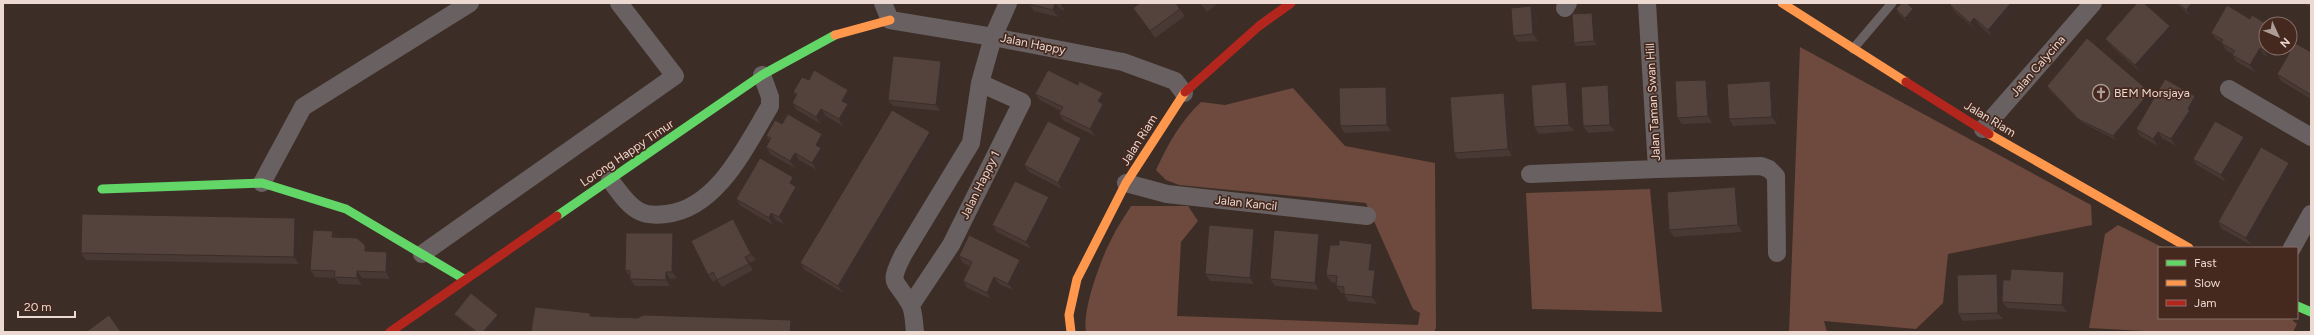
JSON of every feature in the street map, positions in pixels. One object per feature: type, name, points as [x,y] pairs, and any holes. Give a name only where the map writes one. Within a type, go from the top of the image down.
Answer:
[{"type":"street","points":[[262,183],[303,107],[470,3]]},
{"type":"street","points":[[422,254],[675,76],[619,3]]},
{"type":"street","points":[[883,3],[890,20]]},
{"type":"street","name":"Jalan Happy 1","points":[[913,317],[896,287],[894,273],[903,255],[971,143],[980,83],[993,37],[1008,3]]},
{"type":"street","name":"Jalan Riam","points":[[1071,332],[1070,315],[1077,279],[1126,183],[1184,93],[1259,26],[1291,3]]},
{"type":"street","name":"Jalan Taman Swan Hill","points":[[1647,3],[1657,169],[1761,166],[1769,169],[1776,176],[1776,253]]},
{"type":"street","name":"Jalan Riam","points":[[1782,3],[1853,50],[1983,129],[2187,247]]},
{"type":"street","name":"Jalan Calycina","points":[[1983,129],[2093,3]]},
{"type":"street","name":"Jalan Happy","points":[[890,20],[993,37],[1124,62],[1176,81],[1184,93]]},
{"type":"street","name":"Lorong Happy Timur","points":[[390,332],[464,279],[762,75],[798,52],[838,33],[890,20]]},
{"type":"street","points":[[610,180],[625,199],[639,212],[657,215],[680,213],[706,197],[722,182],[770,106],[770,97],[762,75]]},
{"type":"street","name":"Jalan Happy 1","points":[[913,317],[1022,102],[980,83]]},
{"type":"street","points":[[2229,89],[2311,137]]},
{"type":"street","points":[[1530,174],[1657,169]]},
{"type":"street","points":[[102,189],[262,183],[346,209],[464,279]]},
{"type":"street","name":"Jalan Kancil","points":[[1126,183],[1168,194],[1367,216]]},
{"type":"street","points":[[2293,247],[2311,214]]},
{"type":"street","points":[[2298,306],[2311,312]]},
{"type":"lane","points":[[1853,50],[1892,3]]},
{"type":"shaded area","points":[[1800,47],[2091,205],[2092,225],[1948,254],[1943,303],[1916,329],[1824,321],[1827,332],[1789,332]]},
{"type":"shaded area","points":[[1293,88],[1345,146],[1435,163],[1436,328],[1434,332],[1086,332],[1087,311],[1093,284],[1114,234],[1131,206],[1188,206],[1198,221],[1181,242],[1177,316],[1418,325],[1420,313],[1413,309],[1366,203],[1179,185],[1166,180],[1156,170],[1175,134],[1187,117],[1201,102],[1225,105]]},
{"type":"shaded area","points":[[1650,189],[1662,312],[1532,309],[1526,193]]},
{"type":"shaded area","points":[[2118,225],[2162,247],[2158,247],[2158,319],[2291,319],[2297,324],[2293,332],[2163,332],[2089,328],[2105,234]]},
{"type":"building","points":[[1055,3],[1053,10],[1029,4]]},
{"type":"building","points":[[1140,3],[1176,3],[1180,9],[1150,31],[1133,8]]},
{"type":"building","points":[[1902,3],[1907,3],[1913,9],[1905,18],[1896,9]]},
{"type":"building","points":[[1952,3],[2011,3],[1988,30],[1974,18],[1970,23],[1950,5]]},
{"type":"building","points":[[2137,3],[2144,3],[2170,26],[2135,65],[2105,39]]},
{"type":"building","points":[[2178,3],[2192,3],[2186,10]]},
{"type":"building","points":[[2227,5],[2250,19],[2252,15],[2258,19],[2258,51],[2250,65],[2232,55],[2235,51],[2221,43],[2223,40],[2211,33]]},
{"type":"building","points":[[1531,6],[1533,34],[1513,36],[1511,8]]},
{"type":"building","points":[[1592,13],[1594,41],[1574,43],[1572,14]]},
{"type":"building","name":"BEM Morsjaya","points":[[2087,38],[2150,92],[2113,136],[2078,119],[2047,86]]},
{"type":"building","points":[[2298,45],[2311,52],[2311,95],[2277,74],[2287,56],[2298,56]]},
{"type":"building","points":[[893,56],[941,61],[936,105],[888,100]]},
{"type":"building","points":[[814,70],[848,90],[842,101],[848,104],[839,119],[821,109],[816,117],[792,103],[797,94],[793,92],[802,77],[809,80]]},
{"type":"building","points":[[1048,70],[1078,85],[1079,81],[1103,93],[1098,101],[1103,104],[1090,129],[1059,114],[1063,107],[1035,94]]},
{"type":"building","points":[[2165,79],[2195,96],[2188,109],[2190,110],[2171,139],[2158,132],[2153,139],[2136,129]]},
{"type":"building","points":[[1706,80],[1708,116],[1677,118],[1675,81]]},
{"type":"building","points":[[1770,81],[1772,117],[1729,119],[1727,84]]},
{"type":"building","points":[[1566,82],[1569,125],[1534,127],[1531,85]]},
{"type":"building","points":[[1608,85],[1610,125],[1583,126],[1581,87]]},
{"type":"building","points":[[1386,87],[1387,125],[1340,126],[1339,88]]},
{"type":"building","points":[[1504,93],[1508,149],[1454,153],[1450,97]]},
{"type":"building","points":[[892,110],[930,132],[838,286],[800,263]]},
{"type":"building","points":[[788,114],[822,134],[816,145],[821,148],[812,163],[795,153],[790,161],[766,147],[771,138],[766,136],[775,120],[782,124]]},
{"type":"building","points":[[1048,121],[1081,138],[1058,183],[1024,165]]},
{"type":"building","points":[[2215,121],[2244,137],[2221,175],[2193,159]]},
{"type":"building","points":[[2261,147],[2289,163],[2246,238],[2218,222]]},
{"type":"building","points":[[760,158],[793,177],[790,183],[796,187],[779,217],[771,213],[769,218],[736,199]]},
{"type":"building","points":[[1015,181],[1049,197],[1026,242],[992,225]]},
{"type":"building","points":[[1735,187],[1738,225],[1669,230],[1667,192]]},
{"type":"building","points":[[82,214],[295,218],[294,257],[81,253]]},
{"type":"building","points":[[733,219],[751,254],[745,257],[749,264],[717,280],[713,272],[708,275],[691,241]]},
{"type":"building","points":[[1209,225],[1254,229],[1250,278],[1205,274]]},
{"type":"building","points":[[313,230],[333,231],[332,237],[357,238],[365,245],[365,251],[387,252],[386,272],[357,271],[357,278],[334,277],[335,271],[310,270]]},
{"type":"building","points":[[1274,230],[1319,234],[1315,283],[1270,279]]},
{"type":"building","points":[[626,233],[673,233],[672,272],[666,272],[666,280],[630,279],[630,271],[625,270]]},
{"type":"building","points":[[969,235],[1020,260],[1008,284],[994,277],[987,293],[963,281],[972,262],[959,256]]},
{"type":"building","points":[[1339,240],[1372,244],[1369,270],[1375,270],[1372,297],[1344,294],[1344,287],[1336,286],[1337,276],[1326,275],[1330,245],[1339,245]]},
{"type":"building","points":[[2011,269],[2064,272],[2062,305],[2002,302],[2003,280],[2010,280]]},
{"type":"building","points":[[1997,274],[1998,313],[1958,314],[1957,275]]},
{"type":"building","points":[[471,293],[498,315],[483,332],[477,332],[454,314]]},
{"type":"building","points":[[535,307],[590,313],[590,316],[637,318],[644,315],[791,320],[790,332],[531,332]]},
{"type":"building","points":[[109,315],[121,332],[86,332]]},
{"type":"traffic: fast","points":[[557,216],[762,75],[835,35]]},
{"type":"traffic: fast","points":[[102,189],[262,183],[346,209],[464,279]]},
{"type":"traffic: fast","points":[[2298,306],[2311,312]]},
{"type":"traffic: slow","points":[[1782,3],[1906,82]]},
{"type":"traffic: slow","points":[[835,35],[890,20]]},
{"type":"traffic: slow","points":[[1071,332],[1069,315],[1077,279],[1126,183],[1185,92]]},
{"type":"traffic: slow","points":[[1989,134],[2187,247]]},
{"type":"traffic: jam","points":[[1185,92],[1259,26],[1291,3]]},
{"type":"traffic: jam","points":[[1906,82],[1989,134]]},
{"type":"traffic: jam","points":[[390,332],[557,216]]},
{"type":"place","name":"BEM Morsjaya","points":[[2101,93]]}]
